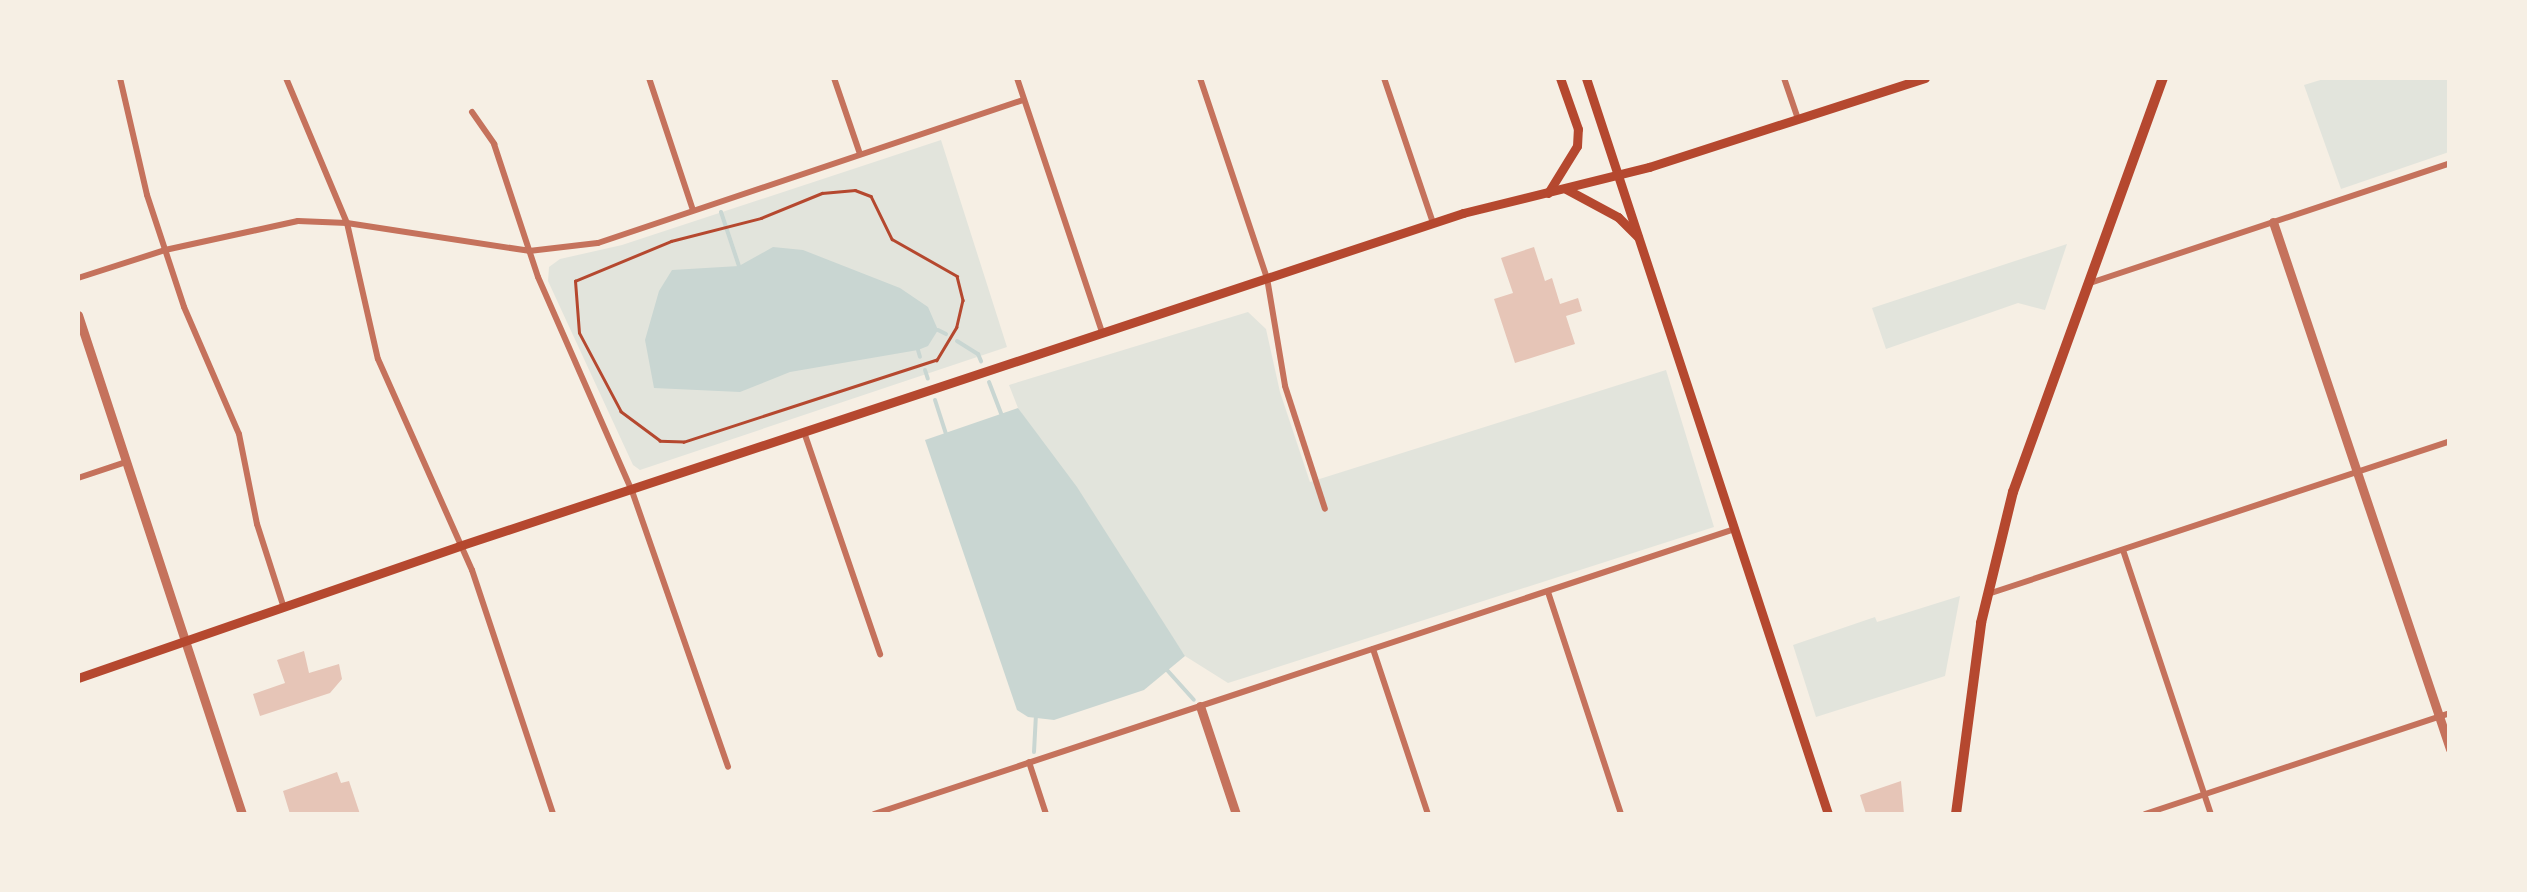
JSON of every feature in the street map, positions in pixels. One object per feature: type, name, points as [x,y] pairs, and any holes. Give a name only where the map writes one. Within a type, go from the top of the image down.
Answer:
[{"type":"main road","points":[[1548,193],[1578,146],[1578,129],[1560,78]]},
{"type":"main road","points":[[1586,78],[1828,814]]},
{"type":"main road","points":[[78,678],[459,546],[1266,278],[1433,224],[1619,175],[1926,78]]},
{"type":"main road","points":[[1955,811],[1988,594],[2021,464],[2162,78]]},
{"type":"main road","points":[[1566,189],[1618,217],[1640,240]]},
{"type":"street","points":[[120,78],[184,307],[239,434],[257,524],[284,608]]},
{"type":"street","points":[[286,78],[347,223],[378,359],[472,570],[554,814]]},
{"type":"street","points":[[649,78],[694,210]]},
{"type":"street","points":[[834,78],[860,154]]},
{"type":"street","points":[[1017,78],[1102,333]]},
{"type":"street","points":[[1200,78],[1266,278],[1285,386],[1325,509]]},
{"type":"street","points":[[1384,78],[1433,224]]},
{"type":"street","points":[[1784,78],[1798,120]]},
{"type":"street","points":[[78,278],[165,250],[298,221],[347,223],[529,251],[598,242],[1024,100]]},
{"type":"street","points":[[472,112],[494,144],[529,251],[632,491],[728,767]]},
{"type":"street","points":[[2085,284],[2450,163]]},
{"type":"street","points":[[2273,222],[2356,472],[2444,714],[2450,749]]},
{"type":"street","points":[[78,316],[242,814]]},
{"type":"street","points":[[804,432],[880,654]]},
{"type":"street","points":[[1988,594],[2450,441]]},
{"type":"street","points":[[78,478],[126,462]]},
{"type":"street","points":[[874,814],[1735,529]]},
{"type":"street","points":[[2123,550],[2210,814]]},
{"type":"street","points":[[1548,592],[1621,814]]},
{"type":"street","points":[[1373,650],[1428,814]]},
{"type":"street","points":[[1200,706],[1236,814]]},
{"type":"street","points":[[2145,814],[2444,714]]},
{"type":"street","points":[[1029,762],[1046,814]]},
{"type":"path","points":[[855,190],[871,196],[885,226],[899,244],[957,276],[963,300],[960,314],[953,336],[936,360],[684,442],[660,441],[621,412],[579,332],[575,281],[671,240],[761,218],[822,193],[855,190]]},
{"type":"shaded area","points":[[2327,78],[2449,78],[2449,152],[2341,189],[2304,85]]},
{"type":"shaded area","points":[[941,140],[1007,347],[640,470],[633,465],[548,281],[549,267],[560,259],[622,245]]},
{"type":"shaded area","points":[[2067,244],[2045,310],[2018,303],[1886,349],[1872,308]]},
{"type":"shaded area","points":[[773,247],[803,250],[900,288],[928,307],[938,330],[928,346],[918,350],[790,372],[740,392],[654,388],[645,340],[659,291],[672,270],[739,266]]},
{"type":"shaded area","points":[[1248,312],[1266,329],[1280,392],[1310,482],[1666,370],[1714,527],[1228,683],[1185,656],[1018,408],[1009,385]]},
{"type":"shaded area","points":[[1018,408],[1077,487],[1185,656],[1144,690],[1054,720],[1028,717],[1017,710],[925,440]]},
{"type":"shaded area","points":[[1960,596],[1945,676],[1816,717],[1793,645],[1875,617],[1877,622]]},
{"type":"building","points":[[1534,247],[1545,281],[1552,278],[1560,304],[1578,298],[1582,311],[1566,316],[1575,344],[1515,363],[1494,299],[1513,293],[1501,258]]},
{"type":"building","points":[[304,651],[309,673],[339,664],[342,679],[330,693],[260,716],[253,694],[285,683],[277,660]]},
{"type":"building","points":[[337,772],[341,783],[349,781],[360,814],[290,814],[283,791]]},
{"type":"building","points":[[1901,781],[1904,814],[1866,814],[1860,795]]},
{"type":"waterway","points":[[721,212],[739,266]]},
{"type":"waterway","points":[[938,330],[946,334]]},
{"type":"waterway","points":[[957,341],[978,354],[981,361]]},
{"type":"waterway","points":[[918,350],[920,357]]},
{"type":"waterway","points":[[925,370],[928,379]]},
{"type":"waterway","points":[[989,382],[1001,414]]},
{"type":"waterway","points":[[935,400],[946,433]]},
{"type":"waterway","points":[[1167,670],[1194,700]]},
{"type":"waterway","points":[[1034,752],[1036,718]]}]
